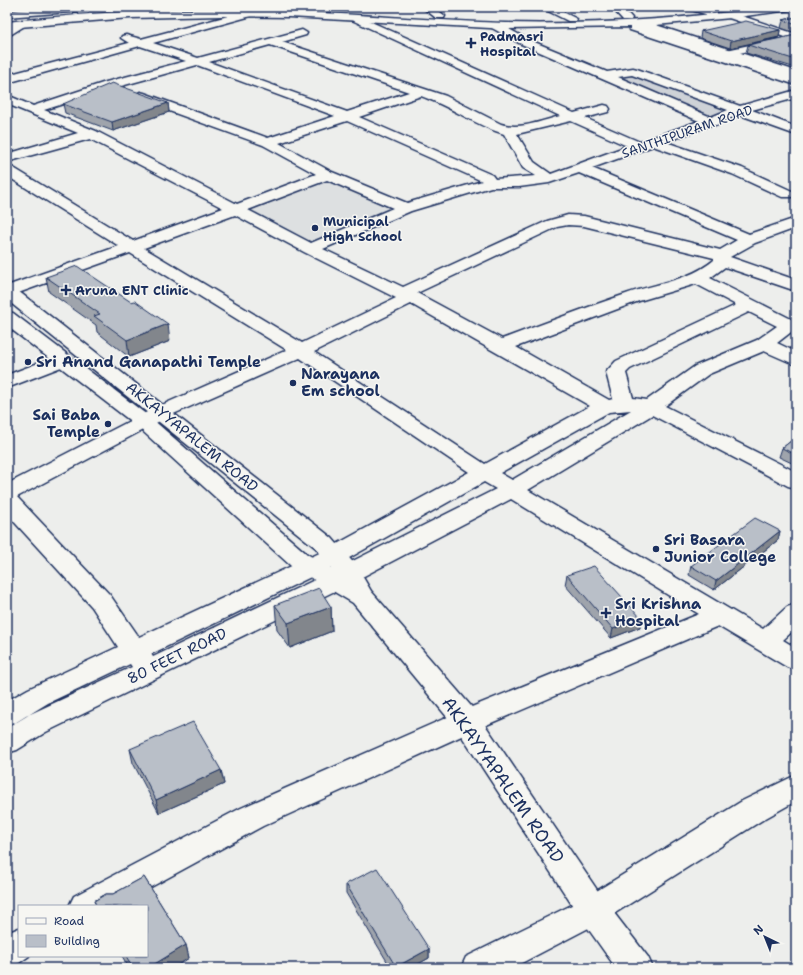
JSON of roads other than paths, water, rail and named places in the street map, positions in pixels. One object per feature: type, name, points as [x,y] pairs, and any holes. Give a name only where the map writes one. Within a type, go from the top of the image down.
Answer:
[{"type":"street","points":[[19,7],[30,11]]},
{"type":"street","points":[[427,7],[440,16]]},
{"type":"street","points":[[545,7],[572,19]]},
{"type":"street","points":[[616,7],[627,21],[713,55],[796,81]]},
{"type":"street","points":[[692,7],[709,12]]},
{"type":"street","points":[[7,25],[100,16],[252,13],[496,26],[627,21],[747,7]]},
{"type":"street","points":[[644,24],[733,16],[793,7]]},
{"type":"street","points":[[7,14],[30,11],[92,9],[282,8],[487,19],[572,19],[627,21],[644,24],[674,36],[796,74]]},
{"type":"street","points":[[7,19],[92,9]]},
{"type":"street","points":[[7,79],[252,13]]},
{"type":"street","points":[[733,16],[796,38]]},
{"type":"street","points":[[358,19],[471,72],[640,147]]},
{"type":"street","points":[[7,34],[22,23]]},
{"type":"street","points":[[496,26],[524,41],[713,122]]},
{"type":"street","points":[[32,110],[110,85],[302,33]]},
{"type":"street","points":[[126,38],[197,61],[349,117],[487,178],[490,183]]},
{"type":"street","points":[[726,53],[796,38]]},
{"type":"street","points":[[269,41],[422,92],[466,111],[496,127],[509,130],[525,129],[604,109]]},
{"type":"street","points":[[606,76],[633,70],[739,112],[796,131]]},
{"type":"street","points":[[110,85],[268,142],[327,175],[406,208]]},
{"type":"street","points":[[268,142],[349,117],[422,92]]},
{"type":"street","name":"SANTHIPURAM ROAD","points":[[310,249],[406,208],[490,183],[520,183],[548,179],[739,112],[796,94]]},
{"type":"street","points":[[7,99],[91,134],[310,249],[406,295],[615,405]]},
{"type":"street","points":[[509,130],[528,165],[548,179]]},
{"type":"street","points":[[7,158],[91,134]]},
{"type":"street","points":[[654,142],[737,171],[787,194]]},
{"type":"street","points":[[579,168],[749,240]]},
{"type":"street","points":[[7,170],[302,351],[484,473],[796,660]]},
{"type":"street","points":[[7,292],[134,247],[327,175]]},
{"type":"street","points":[[7,493],[153,417],[302,351],[406,295],[552,224],[568,220],[584,221],[722,258],[796,286]]},
{"type":"street","points":[[501,346],[628,299],[697,278],[718,266],[722,258],[749,240],[796,223]]},
{"type":"street","points":[[697,278],[749,305],[793,324]]},
{"type":"street","name":"AKKAYYAPALEM ROAD","points":[[7,292],[153,417],[299,560],[310,568]]},
{"type":"street","points":[[615,405],[617,381],[616,372],[623,365],[749,305]]},
{"type":"street","points":[[7,317],[62,360],[153,417]]},
{"type":"street","points":[[344,577],[512,490],[651,407],[702,370],[764,344],[793,324]]},
{"type":"street","points":[[764,344],[796,358]]},
{"type":"street","points":[[7,382],[62,360]]},
{"type":"street","points":[[344,577],[484,473],[615,405],[634,404],[651,407],[796,482]]},
{"type":"street","name":"AKKAYYAPALEM ROAD","points":[[153,417],[324,543],[344,577],[467,721],[593,910],[636,968]]},
{"type":"street","points":[[7,500],[101,600],[142,660]]},
{"type":"street","name":"80 FEET ROAD","points":[[7,742],[142,660],[310,568],[344,577]]},
{"type":"street","name":"80 FEET ROAD","points":[[7,714],[38,696],[142,660],[344,577]]},
{"type":"street","points":[[764,642],[796,613]]},
{"type":"street","points":[[87,905],[252,817],[467,721],[720,615]]},
{"type":"street","points":[[478,968],[593,910],[753,810],[796,787]]},
{"type":"street","points":[[7,952],[18,945]]},
{"type":"place","name":"Padmasri Hospital","points":[[471,43]]},
{"type":"place","name":"Municipal High School","points":[[315,228]]},
{"type":"place","name":"Aruna ENT Clinic","points":[[66,290]]},
{"type":"place","name":"Sri Anand Ganapathi Temple","points":[[28,362]]},
{"type":"place","name":"Narayana Em school","points":[[293,383]]},
{"type":"place","name":"Sai Baba Temple","points":[[108,424]]},
{"type":"place","name":"Sri Basara Junior College","points":[[656,549]]},
{"type":"place","name":"Sri Krishna Hospital","points":[[606,613]]}]
